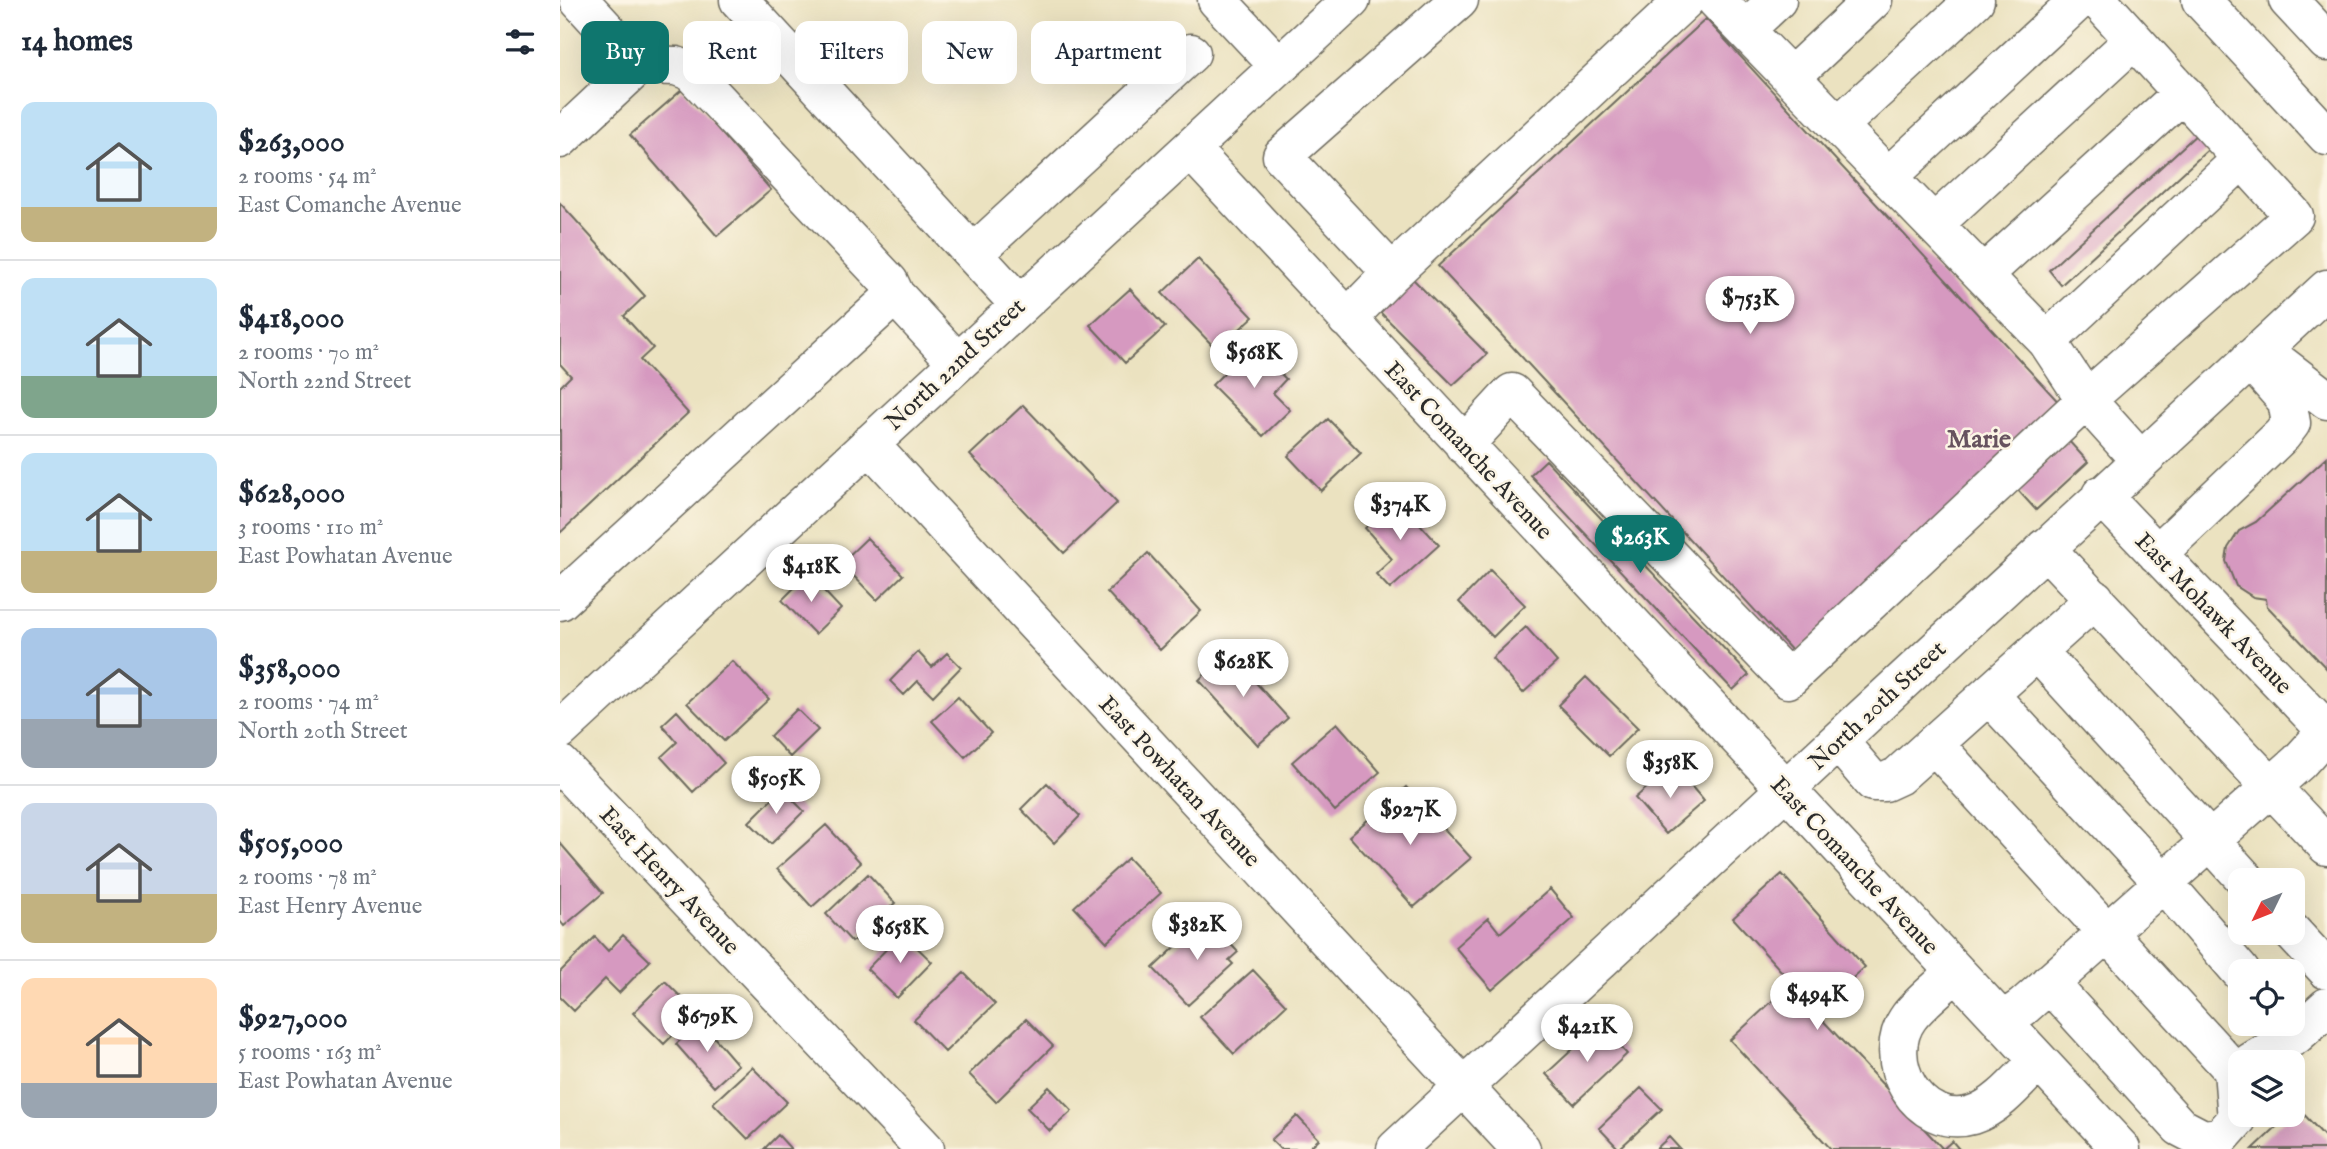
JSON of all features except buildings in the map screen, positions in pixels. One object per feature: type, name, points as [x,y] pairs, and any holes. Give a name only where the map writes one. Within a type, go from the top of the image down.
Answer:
[{"type":"street","points":[[579,0],[598,21]]},
{"type":"street","points":[[1217,0],[1279,66]]},
{"type":"street","name":"North 22nd Street","points":[[560,730],[1351,0]]},
{"type":"street","points":[[1392,274],[1282,156],[1459,0]]},
{"type":"street","points":[[1347,319],[1685,0]]},
{"type":"street","points":[[1716,0],[2047,341],[2086,400],[2140,460]]},
{"type":"street","points":[[1745,30],[1777,0]]},
{"type":"street","points":[[1791,77],[1873,0]]},
{"type":"street","points":[[1838,126],[1975,0]]},
{"type":"street","points":[[1888,177],[2079,0]]},
{"type":"street","points":[[1464,445],[1512,393],[1788,679],[2086,400],[2294,216],[2098,0]]},
{"type":"street","points":[[2200,0],[2327,136]]},
{"type":"street","points":[[2288,0],[2327,42]]},
{"type":"street","points":[[754,5],[1020,305]]},
{"type":"street","points":[[1934,224],[2134,40]]},
{"type":"street","points":[[973,254],[1191,53]]},
{"type":"street","points":[[669,66],[690,71],[889,282],[895,295],[957,362]]},
{"type":"street","points":[[560,139],[619,84]]},
{"type":"street","points":[[1983,275],[2183,93]]},
{"type":"street","name":"East Comanche Avenue","points":[[1190,149],[1784,791],[2121,1149]]},
{"type":"street","points":[[2047,341],[2242,159]]},
{"type":"street","name":"North 20th Street","points":[[1396,1149],[2327,289]]},
{"type":"street","points":[[560,601],[895,295]]},
{"type":"street","points":[[2256,354],[2327,400]]},
{"type":"street","points":[[2157,554],[2282,435],[2291,423],[2287,401],[2256,354]]},
{"type":"street","name":"East Powhatan Avenue","points":[[869,443],[1521,1149]]},
{"type":"street","name":"East Mohawk Avenue","points":[[2101,495],[2327,731]]},
{"type":"street","points":[[2045,548],[2327,846]]},
{"type":"street","points":[[1838,741],[1874,782],[1885,782],[1898,776],[2095,599]]},
{"type":"street","points":[[2037,651],[2235,868]]},
{"type":"street","points":[[1989,695],[2163,882],[2230,959]]},
{"type":"street","points":[[2001,1022],[2210,841],[2327,731]]},
{"type":"street","points":[[1934,744],[2107,932],[2228,1053]]},
{"type":"street","name":"East Henry Avenue","points":[[560,764],[925,1149]]},
{"type":"street","points":[[2304,945],[2327,970]]},
{"type":"street","points":[[1955,972],[1908,1018],[1899,1041],[1901,1076],[1916,1099],[1945,1115],[1971,1115],[1991,1105],[2038,1060]]},
{"type":"street","points":[[2049,983],[2180,1127],[2203,1139],[2221,1137],[2230,1127]]},
{"type":"street","points":[[2305,1020],[2327,1007]]},
{"type":"street","points":[[2264,1050],[2282,1036]]},
{"type":"district","name":"Marie","points":[[1979,438]]}]
